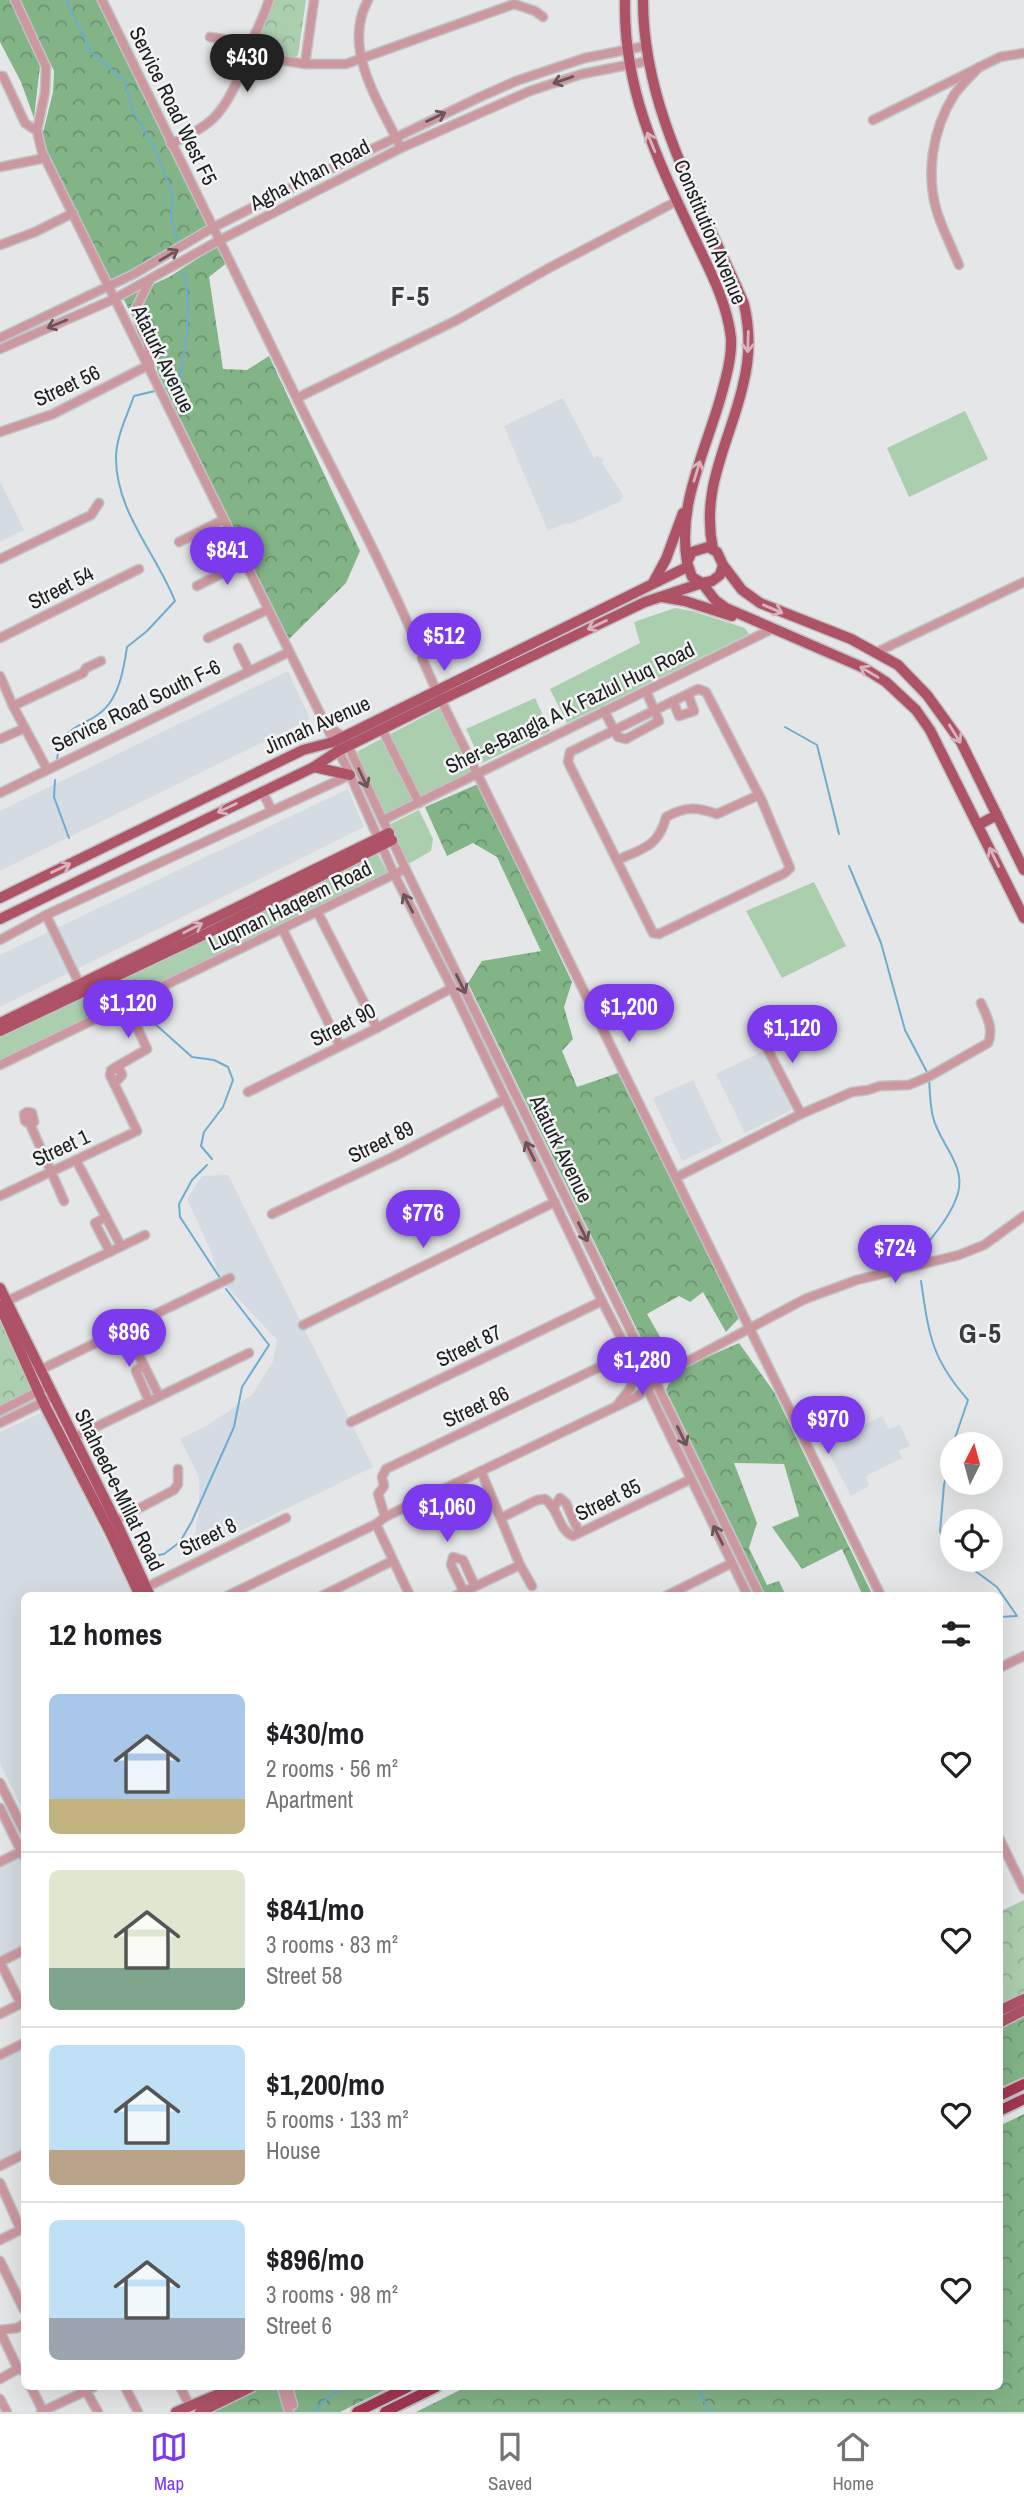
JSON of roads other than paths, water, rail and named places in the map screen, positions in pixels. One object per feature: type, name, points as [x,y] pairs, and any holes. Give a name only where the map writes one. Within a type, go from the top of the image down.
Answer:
[{"type":"highway","points":[[1003,2094],[1024,2084]]},
{"type":"highway","points":[[1003,2109],[1024,2099]]},
{"type":"highway","points":[[357,2412],[402,2390]]},
{"type":"highway","points":[[385,2412],[430,2390]]},
{"type":"main road","name":"Constitution Avenue","points":[[625,0],[627,48],[643,122],[717,287],[726,310],[731,340],[724,383],[689,498],[685,537],[687,565]]},
{"type":"main road","name":"Constitution Avenue","points":[[643,0],[648,61],[658,103],[671,141],[739,292],[748,323],[747,366],[743,386],[710,494],[708,519],[713,549]]},
{"type":"main road","points":[[653,584],[666,559],[689,498]]},
{"type":"main road","points":[[1024,870],[961,742],[927,695],[898,666],[851,639],[760,603],[742,590],[723,565],[720,555],[713,549],[697,549],[692,552],[687,565],[692,577],[702,583],[715,600],[726,608],[864,668],[886,682],[916,709],[930,730],[1024,918]]},
{"type":"main road","name":"Jinnah Avenue","points":[[0,919],[314,767],[341,744],[687,565]]},
{"type":"main road","points":[[702,583],[717,579],[723,565]]},
{"type":"main road","name":"Jinnah Avenue","points":[[0,898],[303,750],[341,744],[382,729],[439,695],[659,597],[702,583]]},
{"type":"main road","points":[[659,597],[685,601],[750,619]]},
{"type":"main road","points":[[314,767],[350,775]]},
{"type":"main road","points":[[978,825],[997,815]]},
{"type":"main road","points":[[0,1023],[79,983],[391,837]]},
{"type":"main road","points":[[0,1031],[214,930],[380,842]]},
{"type":"main road","name":"Shaheed-e-Millat Road","points":[[0,1288],[2,1303],[45,1395],[115,1527]]},
{"type":"main road","name":"Shaheed-e-Millat Road","points":[[2,1303],[40,1370],[45,1395],[73,1438],[145,1592]]},
{"type":"main road","points":[[1003,2009],[1024,1999]]},
{"type":"main road","points":[[1003,2021],[1024,2010]]},
{"type":"main road","points":[[176,2412],[228,2390]]},
{"type":"main road","points":[[200,2412],[245,2390]]},
{"type":"street","name":"Ataturk Avenue","points":[[15,0],[46,67],[45,92],[37,131],[45,158],[325,725],[341,744],[383,820],[759,1592]]},
{"type":"street","name":"Service Road West F5","points":[[102,0],[218,241],[265,329],[398,602],[439,695],[677,1177],[748,1329],[879,1592]]},
{"type":"street","points":[[171,144],[206,127],[221,112],[262,23],[269,0]]},
{"type":"street","points":[[305,64],[314,0]]},
{"type":"street","points":[[368,0],[358,26],[357,45],[360,59],[401,148]]},
{"type":"street","points":[[210,37],[241,42],[269,58],[305,64],[346,64],[514,4],[535,11],[543,17]]},
{"type":"street","name":"Agha Khan Road","points":[[0,338],[162,259],[212,228],[396,136],[516,80],[584,58],[646,46]]},
{"type":"street","points":[[873,120],[1000,57],[1024,53]]},
{"type":"street","name":"Agha Khan Road","points":[[0,349],[114,299],[218,241],[401,148],[530,91],[582,74],[648,61]]},
{"type":"street","points":[[959,265],[938,215],[932,188],[932,162],[944,114],[956,93],[979,67]]},
{"type":"street","points":[[2,76],[25,123],[37,131]]},
{"type":"street","points":[[0,167],[45,158]]},
{"type":"street","points":[[297,398],[457,320],[677,201]]},
{"type":"street","points":[[0,245],[35,232],[73,213]]},
{"type":"street","points":[[148,368],[148,344],[140,327],[136,308],[150,280]]},
{"type":"street","name":"Street 56","points":[[0,432],[53,414],[148,368]]},
{"type":"street","points":[[0,559],[91,515],[99,503]]},
{"type":"street","points":[[179,542],[223,520]]},
{"type":"street","points":[[197,586],[243,562]]},
{"type":"street","name":"Street 54","points":[[0,638],[139,569]]},
{"type":"street","points":[[877,652],[1024,582]]},
{"type":"street","points":[[208,638],[267,610]]},
{"type":"street","name":"Sher-e-Bangla A K Fazlul Huq Road","points":[[383,820],[772,629]]},
{"type":"street","points":[[238,648],[249,671]]},
{"type":"street","name":"Service Road South F-6","points":[[0,793],[289,652]]},
{"type":"street","points":[[13,706],[83,673],[86,667],[101,661]]},
{"type":"street","points":[[0,676],[47,769]]},
{"type":"street","points":[[698,690],[706,692],[759,795],[790,867],[785,873],[659,934],[653,933],[568,762],[570,752],[655,709],[698,690]]},
{"type":"street","points":[[604,711],[618,737],[626,739],[657,724],[659,718],[646,691]]},
{"type":"street","points":[[673,701],[679,716],[694,711],[688,694]]},
{"type":"street","points":[[0,739],[24,728]]},
{"type":"street","points":[[382,729],[419,803]]},
{"type":"street","name":"Ataturk Avenue","points":[[341,744],[350,775],[394,874],[746,1592]]},
{"type":"street","points":[[0,940],[46,915],[271,809],[350,775]]},
{"type":"street","points":[[262,791],[271,809]]},
{"type":"street","points":[[617,860],[658,839],[666,817],[680,810],[692,807],[717,814],[759,795]]},
{"type":"street","name":"Luqman Haqeem Road","points":[[0,1065],[405,869]]},
{"type":"street","points":[[318,913],[377,1028]]},
{"type":"street","points":[[46,915],[79,983]]},
{"type":"street","points":[[283,930],[340,1046]]},
{"type":"street","name":"Street 90","points":[[248,1092],[452,988]]},
{"type":"street","points":[[677,1177],[801,1114],[852,1092],[880,1086],[905,1086],[926,1078],[988,1043],[990,1025],[981,1003]]},
{"type":"street","name":"Street 1","points":[[0,1196],[137,1131],[114,1084],[122,1075],[119,1068],[114,1068],[147,1049],[127,1005]]},
{"type":"street","points":[[757,1029],[801,1114]]},
{"type":"street","name":"Street 89","points":[[272,1214],[395,1156],[505,1099]]},
{"type":"street","points":[[515,1121],[525,1116]]},
{"type":"street","points":[[30,1124],[64,1201]]},
{"type":"street","points":[[76,1160],[121,1247]]},
{"type":"street","points":[[303,1325],[555,1202]]},
{"type":"street","points":[[235,1592],[636,1397],[675,1368],[832,1287],[936,1262],[976,1248],[1024,1216]]},
{"type":"street","points":[[106,1217],[95,1223],[110,1252]]},
{"type":"street","points":[[2,1303],[145,1235]]},
{"type":"street","points":[[40,1370],[230,1278]]},
{"type":"street","name":"Street 87","points":[[351,1422],[602,1301]]},
{"type":"street","points":[[125,1329],[159,1396]]},
{"type":"street","points":[[73,1438],[249,1353]]},
{"type":"street","name":"Street 86","points":[[385,1517],[378,1494],[384,1486],[382,1477],[386,1469],[629,1353]]},
{"type":"street","points":[[644,1359],[659,1366],[675,1368]]},
{"type":"street","points":[[144,1365],[136,1371],[149,1401]]},
{"type":"street","points":[[616,1406],[629,1389],[637,1370]]},
{"type":"street","points":[[0,1411],[45,1395]]},
{"type":"street","points":[[0,1423],[45,1395]]},
{"type":"street","points":[[115,1527],[174,1490],[178,1484],[178,1469]]},
{"type":"street","points":[[481,1471],[520,1565],[532,1587]]},
{"type":"street","name":"Street 85","points":[[554,1507],[565,1532],[573,1536],[691,1479]]},
{"type":"street","points":[[501,1518],[537,1500],[545,1499],[554,1507],[560,1498],[566,1503],[577,1528]]},
{"type":"street","name":"Street 8","points":[[147,1592],[286,1518]]},
{"type":"street","points":[[376,1524],[408,1592]]},
{"type":"street","points":[[475,1586],[463,1560],[453,1557],[451,1565],[464,1592],[520,1565]]},
{"type":"street","points":[[335,1592],[392,1561]]},
{"type":"street","points":[[674,1592],[732,1563]]},
{"type":"street","points":[[1003,1666],[1024,1656]]},
{"type":"street","points":[[0,1783],[21,1825]]},
{"type":"street","points":[[1,1815],[21,1850]]},
{"type":"street","points":[[1003,1846],[1024,1889]]},
{"type":"street","points":[[0,1862],[21,1855]]},
{"type":"street","points":[[21,1952],[0,1962],[21,1999]]},
{"type":"street","points":[[0,2014],[21,2004]]},
{"type":"street","points":[[0,2055],[21,2044]]},
{"type":"street","points":[[0,2166],[21,2156]]},
{"type":"street","points":[[0,2183],[21,2225]]},
{"type":"street","points":[[0,2240],[21,2230]]},
{"type":"street","points":[[0,2261],[21,2304]]},
{"type":"street","points":[[21,2326],[0,2331],[21,2368]]},
{"type":"street","points":[[0,2379],[21,2372]]},
{"type":"street","points":[[32,2390],[42,2411],[88,2390]]},
{"type":"street","points":[[70,2390],[73,2397]]},
{"type":"street","points":[[90,2390],[98,2412]]},
{"type":"street","points":[[127,2390],[138,2412]]},
{"type":"street","points":[[182,2390],[190,2406]]},
{"type":"street","points":[[283,2390],[292,2412]]},
{"type":"street","points":[[288,2390],[292,2412]]},
{"type":"street","points":[[0,2399],[7,2412]]},
{"type":"waterway","points":[[66,0],[92,53],[125,81],[133,111],[153,145],[172,192],[171,219],[178,243]]},
{"type":"waterway","points":[[164,389],[178,386],[183,358],[188,315],[184,273]]},
{"type":"waterway","points":[[57,760],[59,747],[70,731],[93,718],[109,704],[121,676],[127,647],[147,631],[175,601],[130,514],[118,478],[116,458],[122,427],[134,396],[155,391]]},
{"type":"waterway","points":[[785,727],[817,745],[839,834]]},
{"type":"waterway","points":[[55,780],[54,797],[69,838]]},
{"type":"waterway","points":[[849,866],[881,943],[905,1030],[928,1074]]},
{"type":"waterway","points":[[135,980],[141,993]]},
{"type":"waterway","points":[[144,1002],[154,1023],[192,1057],[214,1060],[228,1067],[233,1080],[223,1107],[204,1132],[201,1146],[212,1159]]},
{"type":"waterway","points":[[917,1256],[951,1210],[959,1182],[955,1163],[933,1117],[929,1079]]},
{"type":"waterway","points":[[207,1165],[192,1180],[179,1204],[180,1217],[220,1278]]},
{"type":"waterway","points":[[921,1281],[930,1331],[939,1358],[968,1400],[957,1432]]},
{"type":"waterway","points":[[149,1557],[164,1554],[180,1542],[192,1521],[234,1427],[242,1387],[269,1345],[226,1289]]},
{"type":"waterway","points":[[942,1509],[943,1495]]},
{"type":"waterway","points":[[977,1572],[1000,1592]]},
{"type":"waterway","points":[[1003,1596],[1017,1616],[1003,1617]]},
{"type":"waterway","points":[[314,2412],[332,2394],[341,2390]]},
{"type":"waterway","points":[[702,2390],[700,2394],[711,2412]]},
{"type":"district","name":"F-5","points":[[411,296]]},
{"type":"district","name":"G-5","points":[[981,1333]]}]
